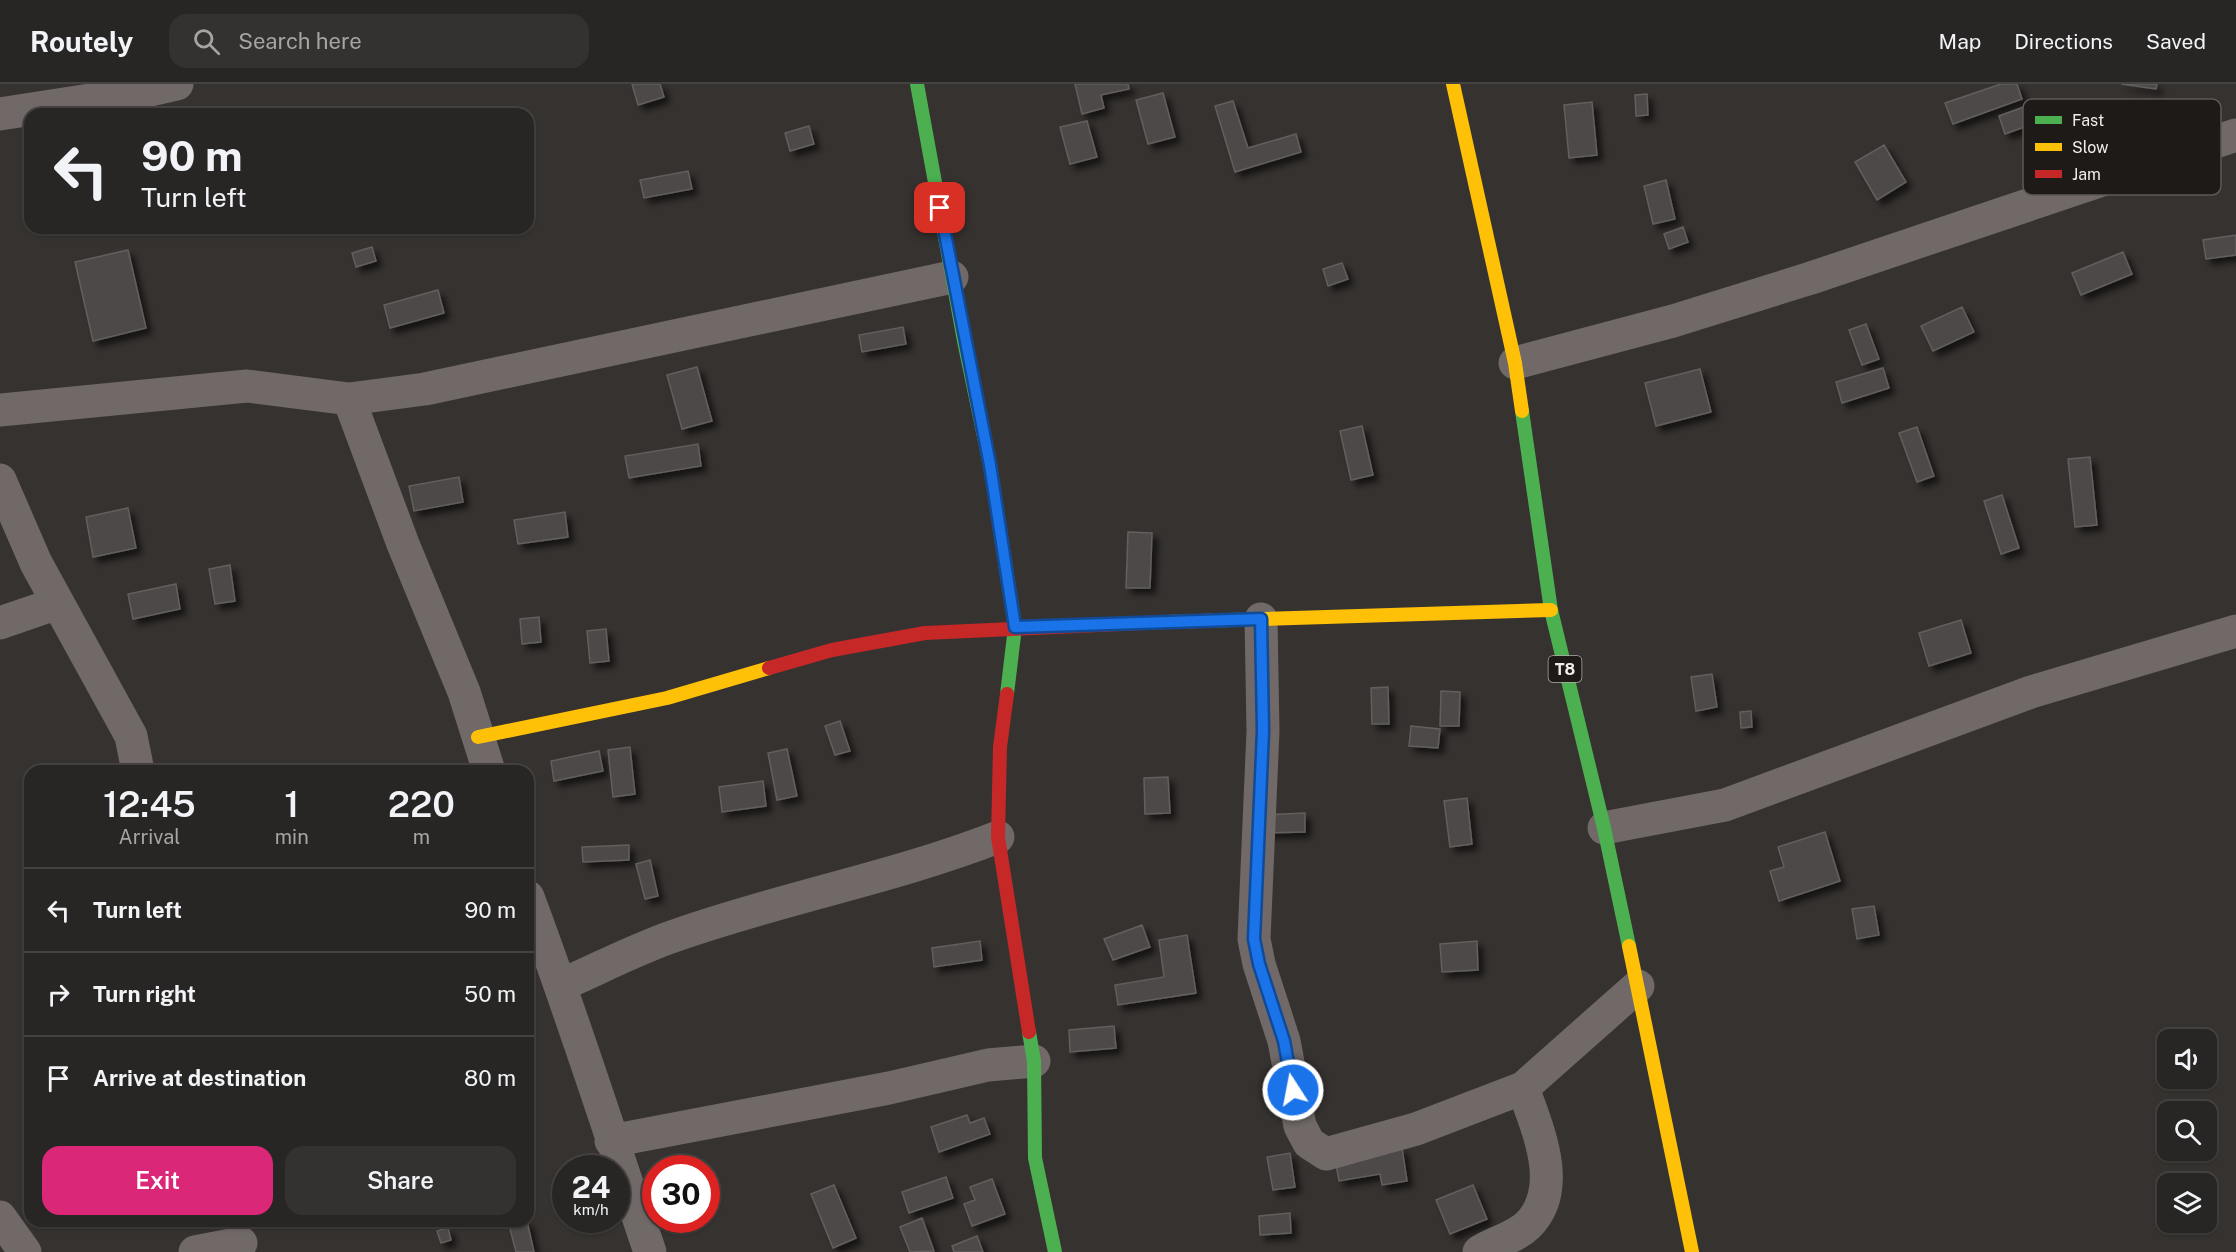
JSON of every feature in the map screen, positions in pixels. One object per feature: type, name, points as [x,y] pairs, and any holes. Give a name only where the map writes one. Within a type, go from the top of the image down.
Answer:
[{"type":"main road","points":[[917,84],[952,277],[990,465],[1015,627],[1000,747],[998,837],[1034,1061],[1035,1158],[1055,1252]]},
{"type":"main road","name":"T8","points":[[1453,84],[1515,363],[1551,610],[1604,828],[1692,1252]]},
{"type":"main road","points":[[478,738],[667,698],[832,650],[925,633],[1015,627],[1551,610]]},
{"type":"street","points":[[41,108],[142,93],[177,84]]},
{"type":"street","points":[[0,114],[24,110]]},
{"type":"street","points":[[2221,140],[2236,135]]},
{"type":"street","points":[[1515,363],[1673,321],[1811,278],[2058,195]]},
{"type":"street","points":[[0,410],[246,386],[349,399],[425,389],[501,375],[579,354],[706,330],[952,277]]},
{"type":"street","points":[[349,399],[403,544],[464,693],[487,765]]},
{"type":"street","points":[[0,480],[36,563],[131,736],[137,765]]},
{"type":"street","points":[[0,623],[58,603]]},
{"type":"street","points":[[1261,619],[1263,731],[1254,939],[1259,964],[1284,1041],[1300,1126],[1317,1150],[1326,1154],[1341,1152],[1416,1130],[1523,1088],[1638,986]]},
{"type":"street","points":[[1604,828],[1725,805],[2031,692],[2236,631]]},
{"type":"street","points":[[561,985],[672,936],[751,911],[939,860],[998,837]]},
{"type":"street","points":[[534,913],[561,985],[611,1141],[650,1252]]},
{"type":"street","points":[[611,1141],[855,1095],[988,1065],[1034,1061]]},
{"type":"street","points":[[1479,1252],[1517,1234],[1529,1224],[1545,1189],[1544,1150],[1523,1088]]},
{"type":"street","points":[[0,1217],[25,1252]]},
{"type":"street","points":[[195,1252],[240,1239]]},
{"type":"building","points":[[632,84],[660,84],[664,97],[638,105]]},
{"type":"building","points":[[1075,84],[1128,84],[1129,89],[1101,95],[1104,108],[1082,114]]},
{"type":"building","points":[[2001,84],[2017,84],[2022,99],[1953,124],[1945,103]]},
{"type":"building","points":[[2121,84],[2157,84],[2156,89]]},
{"type":"building","points":[[1163,93],[1175,137],[1148,144],[1136,100]]},
{"type":"building","points":[[1647,94],[1648,115],[1636,116],[1635,95]]},
{"type":"building","points":[[1233,101],[1248,148],[1296,134],[1301,152],[1235,172],[1215,106]]},
{"type":"building","points":[[1592,102],[1597,155],[1569,158],[1564,105]]},
{"type":"building","points":[[2023,107],[2023,128],[2005,134],[1999,116]]},
{"type":"building","points":[[1087,121],[1097,157],[1070,164],[1060,127]]},
{"type":"building","points":[[809,126],[814,144],[790,151],[785,133]]},
{"type":"building","points":[[1884,145],[1906,182],[1877,200],[1855,162]]},
{"type":"building","points":[[688,171],[692,189],[644,198],[640,180]]},
{"type":"building","points":[[1666,180],[1675,219],[1653,224],[1644,186]]},
{"type":"building","points":[[1683,227],[1688,242],[1669,249],[1664,234]]},
{"type":"building","points":[[2236,235],[2236,255],[2206,259],[2203,240]]},
{"type":"building","points":[[372,247],[376,261],[356,267],[352,253]]},
{"type":"building","points":[[128,250],[146,328],[93,341],[75,262]]},
{"type":"building","points":[[2123,252],[2132,274],[2081,295],[2072,273]]},
{"type":"building","points":[[1342,263],[1348,279],[1328,286],[1323,269]]},
{"type":"building","points":[[438,290],[444,313],[390,328],[384,305]]},
{"type":"building","points":[[1962,307],[1974,332],[1933,351],[1921,326]]},
{"type":"building","points":[[1866,324],[1879,359],[1862,365],[1849,330]]},
{"type":"building","points":[[903,327],[906,344],[862,352],[859,335]]},
{"type":"building","points":[[697,367],[712,421],[682,429],[667,375]]},
{"type":"building","points":[[1883,368],[1889,388],[1842,403],[1836,382]]},
{"type":"building","points":[[1700,369],[1711,412],[1656,426],[1645,383]]},
{"type":"building","points":[[1362,426],[1373,475],[1351,480],[1340,431]]},
{"type":"building","points":[[1917,427],[1934,476],[1917,482],[1899,433]]},
{"type":"building","points":[[698,444],[701,466],[629,478],[625,456]]},
{"type":"building","points":[[2090,457],[2097,525],[2075,527],[2068,459]]},
{"type":"building","points":[[459,477],[463,502],[414,511],[409,486]]},
{"type":"building","points":[[2002,495],[2019,548],[2001,554],[1984,501]]},
{"type":"building","points":[[128,508],[136,548],[93,557],[86,517]]},
{"type":"building","points":[[565,512],[568,537],[518,544],[514,520]]},
{"type":"building","points":[[1128,532],[1152,533],[1150,588],[1126,588]]},
{"type":"building","points":[[230,565],[235,601],[215,604],[209,569]]},
{"type":"building","points":[[176,584],[180,609],[133,619],[128,594]]},
{"type":"building","points":[[539,617],[541,642],[522,644],[520,619]]},
{"type":"building","points":[[1961,620],[1971,653],[1929,666],[1919,633]]},
{"type":"building","points":[[606,629],[609,661],[590,663],[587,631]]},
{"type":"building","points":[[1712,674],[1717,707],[1696,711],[1691,677]]},
{"type":"building","points":[[1388,687],[1389,724],[1372,724],[1371,688]]},
{"type":"building","points":[[1441,691],[1460,692],[1459,726],[1440,726]]},
{"type":"building","points":[[1751,711],[1752,727],[1741,728],[1740,712]]},
{"type":"building","points":[[840,721],[850,751],[835,755],[825,726]]},
{"type":"building","points":[[1411,726],[1440,729],[1438,748],[1409,746]]},
{"type":"building","points":[[630,747],[635,794],[613,797],[608,750]]},
{"type":"building","points":[[787,749],[797,796],[777,800],[768,753]]},
{"type":"building","points":[[599,751],[603,771],[554,781],[551,761]]},
{"type":"building","points":[[1168,777],[1170,813],[1145,814],[1144,778]]},
{"type":"building","points":[[763,781],[766,806],[722,812],[719,787]]},
{"type":"building","points":[[1467,798],[1472,844],[1450,847],[1444,801]]},
{"type":"building","points":[[1305,813],[1305,832],[1263,833],[1263,815]]},
{"type":"building","points":[[1825,832],[1840,881],[1779,901],[1770,871],[1784,867],[1778,847]]},
{"type":"building","points":[[629,845],[629,860],[583,862],[582,847]]},
{"type":"building","points":[[650,860],[658,896],[645,899],[636,864]]},
{"type":"building","points":[[1874,906],[1879,935],[1857,939],[1852,909]]},
{"type":"building","points":[[1142,925],[1150,947],[1113,960],[1104,939]]},
{"type":"building","points":[[1187,935],[1196,993],[1118,1005],[1115,985],[1164,977],[1159,940]]},
{"type":"building","points":[[980,941],[982,960],[934,967],[932,948]]},
{"type":"building","points":[[1477,941],[1478,970],[1442,972],[1440,944]]},
{"type":"building","points":[[1114,1026],[1116,1048],[1070,1052],[1069,1030]]},
{"type":"building","points":[[967,1115],[970,1123],[984,1118],[990,1134],[939,1152],[931,1127]]},
{"type":"building","points":[[1402,1148],[1407,1181],[1382,1185],[1380,1174],[1339,1181],[1335,1159]]},
{"type":"building","points":[[1290,1153],[1295,1187],[1273,1190],[1267,1157]]},
{"type":"building","points":[[946,1177],[953,1198],[909,1213],[902,1192]]},
{"type":"building","points":[[992,1179],[1005,1214],[972,1226],[964,1204],[975,1200],[970,1187]]},
{"type":"building","points":[[834,1185],[856,1238],[833,1248],[811,1194]]},
{"type":"building","points":[[1473,1185],[1487,1219],[1450,1234],[1436,1200]]},
{"type":"building","points":[[1290,1213],[1291,1233],[1260,1235],[1259,1216]]},
{"type":"building","points":[[922,1218],[934,1251],[910,1252],[900,1227]]},
{"type":"building","points":[[510,1227],[528,1227],[534,1252],[516,1252]]},
{"type":"building","points":[[448,1228],[451,1240],[441,1243],[437,1231]]},
{"type":"building","points":[[977,1236],[983,1252],[954,1252],[952,1246]]},
{"type":"traffic: fast","points":[[917,84],[964,341],[990,465],[1015,627],[1007,694]]},
{"type":"traffic: fast","points":[[1522,411],[1551,610],[1604,828],[1629,946]]},
{"type":"traffic: fast","points":[[1029,1032],[1034,1061],[1035,1158],[1055,1252]]},
{"type":"traffic: slow","points":[[1453,84],[1515,363],[1522,411]]},
{"type":"traffic: slow","points":[[1167,622],[1551,610]]},
{"type":"traffic: slow","points":[[478,737],[667,698],[769,668]]},
{"type":"traffic: slow","points":[[1629,946],[1692,1252]]},
{"type":"traffic: jam","points":[[769,668],[832,650],[925,633],[1167,622]]},
{"type":"traffic: jam","points":[[1007,694],[1000,747],[998,837],[1029,1032]]},
{"type":"route","points":[[940,208],[964,341],[990,465],[1015,627],[1261,619],[1263,731],[1254,939],[1259,964],[1284,1041],[1293,1090]]}]
